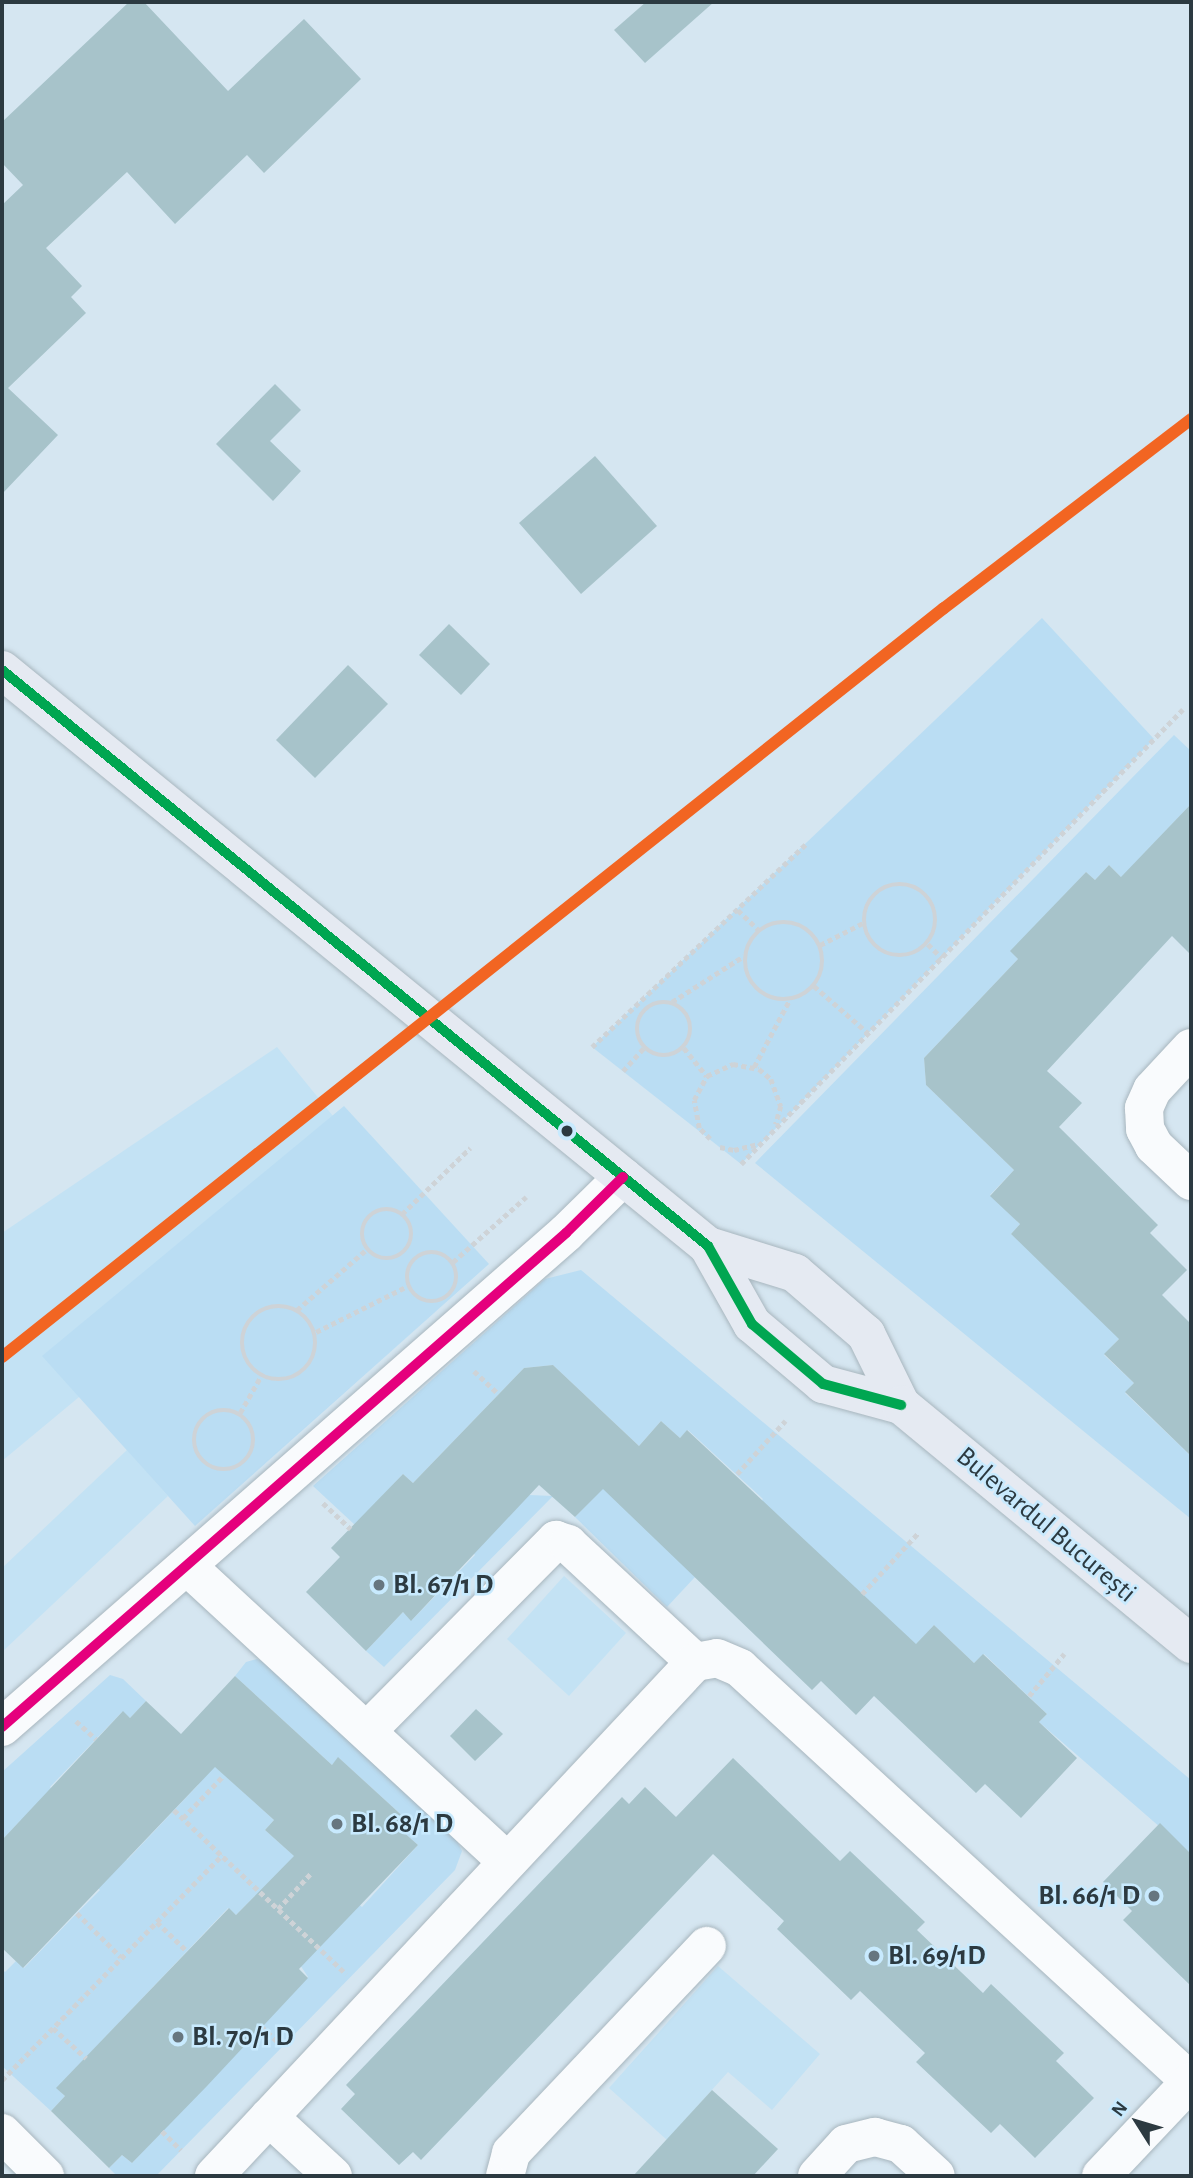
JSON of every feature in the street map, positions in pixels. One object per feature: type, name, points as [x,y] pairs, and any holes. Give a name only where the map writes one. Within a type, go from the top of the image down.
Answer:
[{"type":"main road","name":"Bulevardul București","points":[[2,670],[708,1246],[752,1324],[823,1384],[901,1405]]},
{"type":"main road","name":"Bulevardul București","points":[[708,1246],[795,1273],[866,1334],[901,1405],[1191,1644]]},
{"type":"street","points":[[1191,1048],[1152,1090],[1144,1108],[1145,1129],[1154,1146],[1191,1181]]},
{"type":"street","points":[[2,1727],[188,1567],[566,1233],[623,1177]]},
{"type":"street","points":[[367,1731],[556,1540],[568,1544],[695,1662]]},
{"type":"street","points":[[188,1567],[506,1860]]},
{"type":"street","points":[[214,2176],[506,1860],[695,1662],[717,1658],[740,1668],[1191,2082],[1101,2176]]},
{"type":"street","points":[[505,2176],[511,2153],[708,1946]]},
{"type":"street","points":[[269,2117],[332,2176]]},
{"type":"street","points":[[2,2133],[45,2176]]},
{"type":"street","points":[[817,2176],[846,2144],[875,2137],[901,2144],[936,2176]]},
{"type":"path","points":[[741,1164],[1183,709]]},
{"type":"path","points":[[592,1047],[806,844]]},
{"type":"path","points":[[912,884],[933,903],[937,917],[928,944],[910,954],[889,955],[867,937],[864,923],[872,896],[891,885],[912,884]]},
{"type":"path","points":[[738,910],[759,930]]},
{"type":"path","points":[[754,1067],[789,1000],[814,986],[821,974],[820,945],[812,933],[786,921],[759,930],[745,956],[745,970],[760,993],[789,1000]]},
{"type":"path","points":[[820,945],[864,923]]},
{"type":"path","points":[[928,944],[942,958]]},
{"type":"path","points":[[672,1002],[684,1010],[691,1022],[691,1036],[684,1048],[657,1055],[645,1048],[638,1028],[645,1009],[657,1002],[672,1002],[745,956]]},
{"type":"path","points":[[814,986],[868,1033]]},
{"type":"path","points":[[623,1071],[645,1048]]},
{"type":"path","points":[[684,1048],[707,1076]]},
{"type":"path","points":[[710,1139],[695,1114],[698,1087],[707,1076],[733,1064],[754,1067],[771,1079],[778,1092],[779,1120],[772,1132]]},
{"type":"path","points":[[720,1147],[748,1149],[762,1143]]},
{"type":"path","points":[[402,1214],[470,1148]]},
{"type":"path","points":[[453,1262],[526,1197]]},
{"type":"path","points":[[389,1208],[402,1214],[411,1225],[412,1239],[404,1252],[386,1259],[366,1250],[361,1237],[364,1222],[375,1212],[389,1208]]},
{"type":"path","points":[[297,1310],[366,1250]]},
{"type":"path","points":[[404,1252],[414,1259]]},
{"type":"path","points":[[427,1252],[441,1253],[453,1262],[458,1276],[454,1290],[444,1300],[429,1303],[416,1298],[408,1286],[407,1272],[414,1259],[427,1252]]},
{"type":"path","points":[[316,1332],[408,1286]]},
{"type":"path","points":[[269,1307],[297,1310],[316,1332],[312,1361],[303,1372],[290,1379],[261,1376],[243,1354],[245,1326],[269,1307]]},
{"type":"path","points":[[240,1413],[261,1376]]},
{"type":"path","points":[[211,1412],[240,1413],[251,1424],[255,1438],[243,1465],[215,1470],[202,1462],[195,1450],[200,1421],[211,1412]]},
{"type":"path","points":[[737,1474],[785,1421]]},
{"type":"path","points":[[862,1594],[919,1532]]},
{"type":"path","points":[[1029,1696],[1064,1654]]},
{"type":"path","points":[[183,1818],[224,1775]]},
{"type":"path","points":[[174,1810],[375,2002]]},
{"type":"path","points":[[2,2080],[222,1855]]},
{"type":"path","points":[[278,1909],[312,1872]]},
{"type":"path","points":[[77,1913],[121,1957]]},
{"type":"path","points":[[157,1922],[187,1951]]},
{"type":"path","points":[[53,2028],[86,2058]]},
{"type":"shaded area","points":[[1042,618],[1154,739],[741,1164],[592,1047]]},
{"type":"shaded area","points":[[1174,735],[1191,751],[1191,804],[1134,864],[1127,883],[1109,865],[1095,880],[1086,872],[1011,951],[1018,959],[924,1058],[926,1085],[1014,1170],[990,1195],[1020,1224],[1011,1234],[1128,1329],[1104,1355],[1134,1383],[1125,1393],[1191,1456],[1191,1519],[755,1163]]},
{"type":"shaded area","points":[[277,1047],[367,1158],[2,1461],[2,1233]]},
{"type":"shaded area","points":[[344,1106],[489,1264],[195,1526],[42,1356]]},
{"type":"shaded area","points":[[581,1270],[1191,1780],[1191,1854],[1039,1722],[1047,1714],[984,1654],[974,1663],[934,1625],[908,1653],[755,1508],[763,1499],[688,1430],[680,1438],[661,1421],[639,1446],[553,1365],[524,1368],[413,1483],[403,1474],[355,1525],[313,1486],[545,1279]]},
{"type":"shaded area","points":[[127,1450],[168,1496],[2,1652],[2,1568]]},
{"type":"shaded area","points":[[610,1481],[695,1577],[667,1607],[575,1517]]},
{"type":"shaded area","points":[[529,1495],[553,1496],[384,1667],[366,1651],[403,1612],[412,1620],[475,1555],[466,1545]]},
{"type":"shaded area","points":[[564,1576],[626,1633],[569,1696],[507,1639]]},
{"type":"shaded area","points":[[257,1659],[269,1664],[454,1835],[462,1851],[455,1870],[156,2176],[117,2176],[109,2168],[122,2155],[132,2163],[308,1977],[255,1896],[236,1915],[228,1908],[57,2088],[65,2096],[51,2111],[2,2066],[2,1969],[5,1972],[16,1961],[24,1968],[100,1890],[90,1881],[118,1852],[127,1860],[198,1785],[206,1758],[274,1820],[265,1830],[336,1893],[341,1888],[362,1907],[418,1845],[400,1829],[407,1820],[339,1758],[332,1765],[235,1676],[246,1662]]},
{"type":"shaded area","points":[[110,1675],[123,1679],[146,1701],[130,1718],[122,1712],[50,1787],[59,1795],[20,1821],[2,1840],[2,1772]]},
{"type":"shaded area","points":[[718,1966],[820,2054],[772,2110],[728,2072],[667,2140],[609,2088]]},
{"type":"building","points":[[129,2],[144,2],[228,91],[304,19],[361,79],[264,173],[247,155],[175,224],[127,172],[46,248],[82,286],[71,297],[86,313],[8,388],[58,435],[2,494],[2,205],[23,185],[2,163],[2,122]]},
{"type":"building","points":[[646,2],[714,2],[645,63],[614,30]]},
{"type":"building","points":[[275,384],[301,410],[270,441],[301,471],[273,501],[216,444]]},
{"type":"building","points":[[595,456],[657,526],[581,594],[519,523]]},
{"type":"building","points":[[449,624],[490,664],[461,695],[419,655]]},
{"type":"building","points":[[348,665],[388,704],[315,778],[276,740]]},
{"type":"building","points":[[1191,804],[1191,955],[1172,936],[1047,1071],[1082,1103],[1059,1127],[1158,1225],[1150,1233],[1187,1270],[1162,1295],[1191,1324],[1191,1456],[1125,1392],[1134,1383],[1104,1354],[1119,1339],[1011,1234],[1020,1224],[990,1196],[1014,1170],[926,1085],[924,1058],[1018,959],[1010,951],[1086,872],[1095,880],[1109,865],[1121,877]]},
{"type":"building","name":"Bl. 67/1 D","points":[[553,1365],[639,1446],[661,1421],[680,1438],[687,1430],[916,1644],[934,1625],[974,1663],[983,1654],[1047,1714],[1039,1722],[1077,1758],[1021,1818],[985,1784],[976,1793],[874,1696],[856,1715],[821,1681],[812,1690],[603,1489],[575,1517],[539,1485],[411,1621],[403,1612],[366,1651],[306,1592],[340,1557],[331,1548],[403,1474],[413,1483],[524,1368]]},
{"type":"building","points":[[235,1676],[332,1765],[338,1757],[408,1821],[400,1829],[418,1845],[299,1969],[308,1978],[207,2086],[132,2163],[122,2155],[109,2168],[51,2111],[65,2096],[56,2088],[229,1908],[236,1915],[294,1856],[265,1830],[274,1820],[215,1767],[23,1968],[2,1948],[2,1840],[123,1711],[130,1718],[146,1701],[181,1734]]},
{"type":"building","points":[[476,1709],[503,1734],[475,1761],[450,1736]]},
{"type":"building","name":"Bl. 69/1D","points":[[733,1758],[840,1861],[850,1851],[925,1922],[917,1930],[983,1993],[991,1984],[1064,2053],[1056,2061],[1094,2098],[1035,2158],[1000,2124],[991,2133],[916,2062],[925,2053],[860,1991],[851,2000],[777,1929],[784,1921],[713,1854],[421,2160],[413,2152],[399,2165],[341,2109],[355,2094],[346,2085],[622,1797],[629,1804],[645,1787],[676,1817]]},
{"type":"building","name":"Bl. 66/1 D","points":[[1160,1823],[1191,1854],[1191,1986],[1123,1920],[1132,1911],[1103,1882]]},
{"type":"building","points":[[712,2090],[778,2149],[753,2176],[633,2176]]},
{"type":"transit line","points":[[2,1357],[944,608],[1191,419]]},
{"type":"transit line","points":[[2,670],[708,1246],[752,1324],[823,1384],[901,1405]]},
{"type":"transit line","points":[[2,1727],[566,1233],[623,1177]]},
{"type":"place","name":"Bl. 67/1 D","points":[[379,1585]]},
{"type":"place","name":"Bl. 68/1 D","points":[[337,1824]]},
{"type":"place","name":"Bl. 66/1 D","points":[[1154,1896]]},
{"type":"place","name":"Bl. 69/1D","points":[[874,1956]]},
{"type":"place","name":"Bl. 70/1 D","points":[[178,2037]]}]
